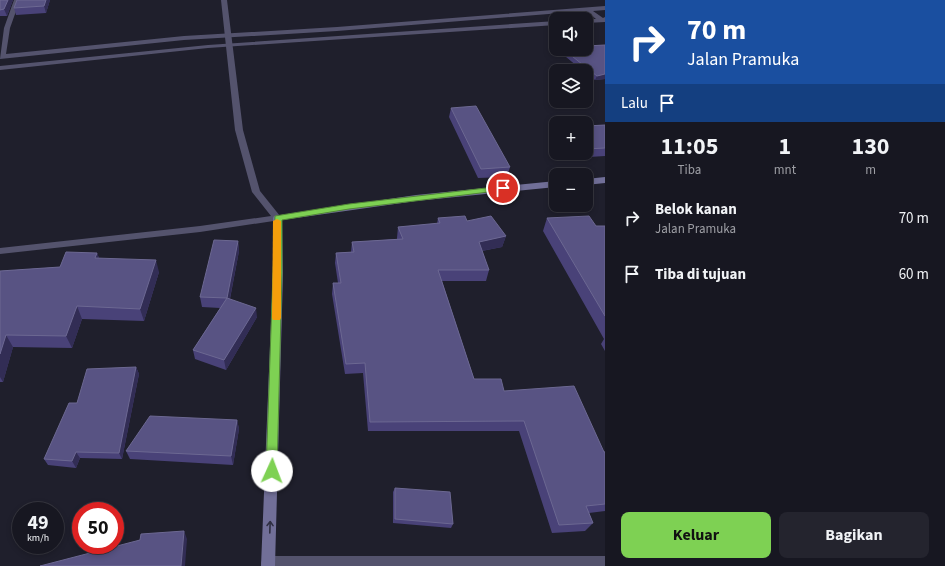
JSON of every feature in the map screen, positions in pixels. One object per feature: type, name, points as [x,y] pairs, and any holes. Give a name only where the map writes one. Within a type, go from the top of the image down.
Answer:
[{"type":"main road","points":[[593,181],[605,180]]},
{"type":"main road","points":[[268,564],[278,281],[277,218],[349,206],[489,189],[549,185]]},
{"type":"street","points":[[17,0],[9,18],[1,57],[136,43],[229,40],[549,22]]},
{"type":"street","points":[[224,0],[239,130],[256,192],[277,218]]},
{"type":"street","points":[[0,68],[166,49],[229,40],[605,8]]},
{"type":"street","points":[[588,10],[603,20]]},
{"type":"street","points":[[593,21],[603,20]]},
{"type":"street","points":[[0,251],[200,229],[277,218]]},
{"type":"street","points":[[268,564],[605,563]]},
{"type":"building","points":[[0,0],[8,0],[4,9],[0,10]]},
{"type":"building","points":[[17,0],[46,0],[44,6],[14,8]]},
{"type":"building","points":[[605,45],[605,74],[597,76],[593,73],[593,64],[582,64],[572,56],[593,56],[593,46]]},
{"type":"building","points":[[476,106],[510,167],[481,169],[451,108]]},
{"type":"building","points":[[605,125],[605,148],[593,149],[593,126]]},
{"type":"building","points":[[465,216],[467,221],[491,216],[506,236],[479,242],[489,270],[438,270],[474,379],[501,379],[504,391],[574,386],[605,452],[605,504],[586,506],[593,523],[559,525],[524,421],[370,422],[365,363],[346,364],[333,283],[341,283],[336,253],[354,252],[352,242],[403,239],[398,227],[440,223],[438,218]]},
{"type":"building","points":[[589,216],[596,226],[605,226],[605,316],[547,218]]},
{"type":"building","points":[[214,240],[238,241],[227,298],[200,297]]},
{"type":"building","points":[[66,252],[97,253],[95,258],[156,260],[140,309],[77,306],[66,336],[6,335],[0,354],[0,271],[60,267]]},
{"type":"building","points":[[227,298],[256,308],[224,360],[193,350]]},
{"type":"building","points":[[136,367],[119,453],[76,452],[72,461],[44,459],[69,403],[77,403],[87,369]]},
{"type":"building","points":[[150,416],[237,420],[231,456],[126,451]]},
{"type":"building","points":[[395,488],[450,492],[453,524],[395,519]]},
{"type":"building","points":[[184,531],[181,566],[40,566],[86,554],[124,554],[124,544],[140,540],[141,534]]},
{"type":"slow traffic","points":[[277,221],[277,318]]},
{"type":"route","points":[[272,471],[278,273],[277,218],[349,206],[503,188]]}]
